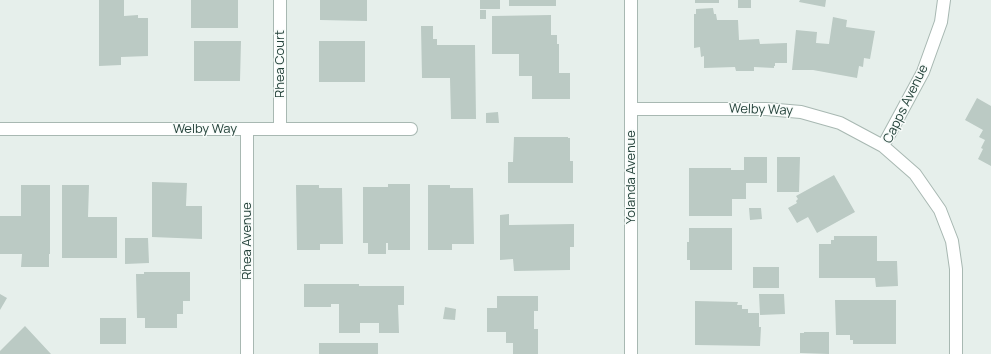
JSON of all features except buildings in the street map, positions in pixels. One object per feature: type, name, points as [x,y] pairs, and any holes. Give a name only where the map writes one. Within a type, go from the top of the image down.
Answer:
[{"type":"street","name":"Rhea Court","points":[[280,0],[280,128]]},
{"type":"street","name":"Yolanda Avenue","points":[[631,0],[631,354]]},
{"type":"street","name":"Capps Avenue","points":[[944,0],[941,22],[923,72],[883,146],[915,174],[940,210],[952,241],[956,269],[956,354]]},
{"type":"street","name":"Welby Way","points":[[631,109],[766,109],[801,112],[840,123],[883,146]]},
{"type":"street","name":"Welby Way","points":[[0,129],[411,129]]},
{"type":"street","name":"Rhea Avenue","points":[[247,129],[247,354]]}]
